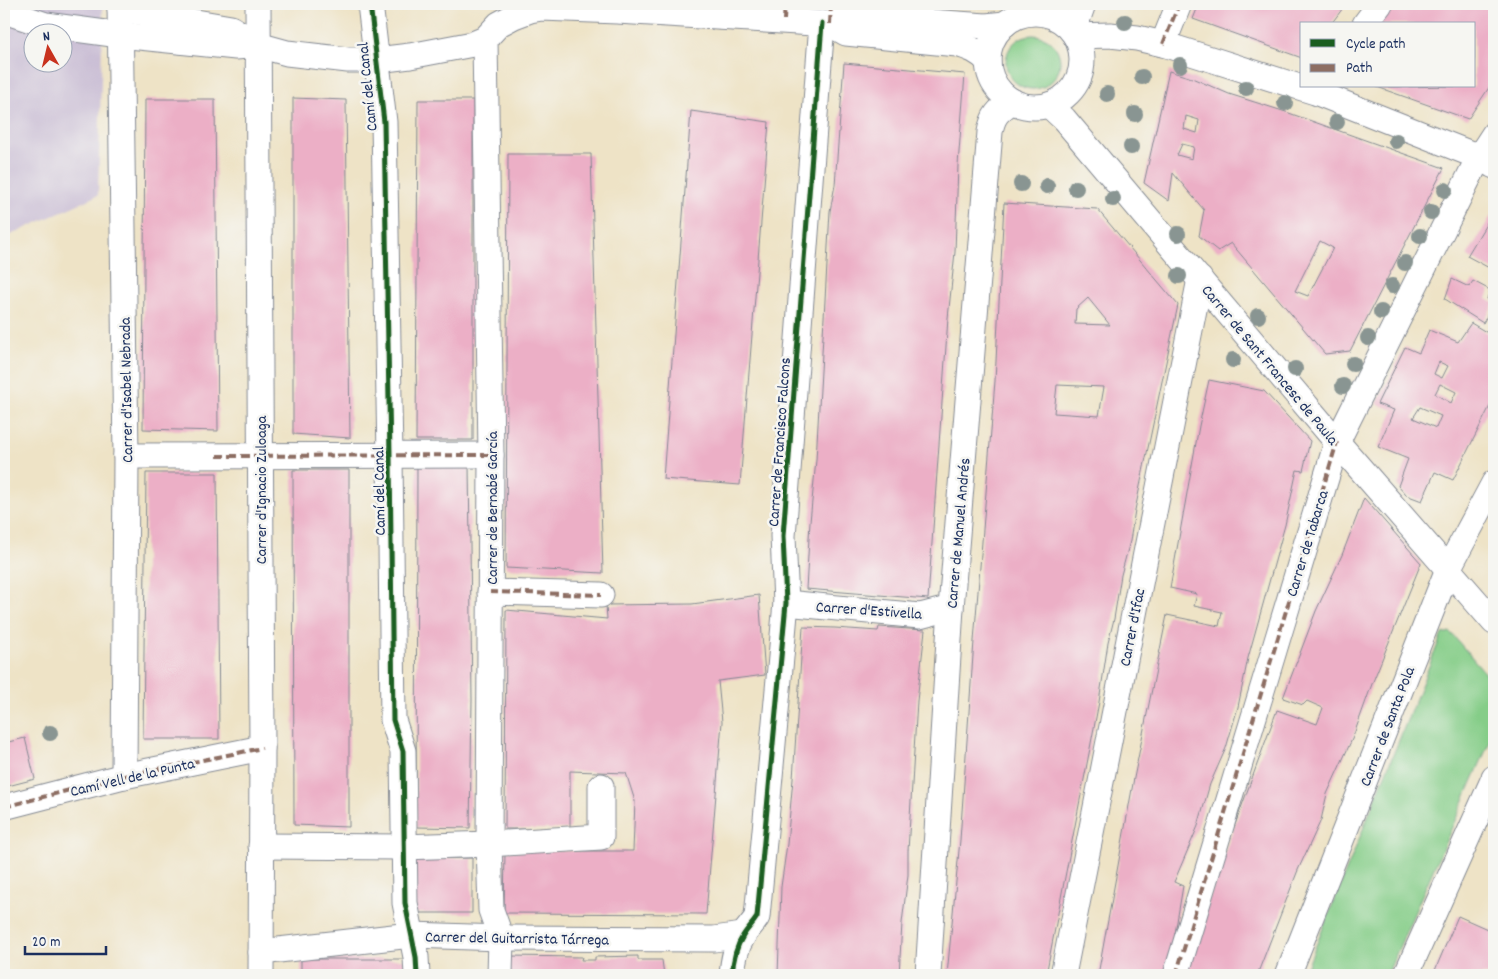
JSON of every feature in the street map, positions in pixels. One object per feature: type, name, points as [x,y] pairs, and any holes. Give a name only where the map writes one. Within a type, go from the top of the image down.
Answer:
[{"type":"street","name":"Carrer d'Ignacio Zuloaga","points":[[258,4],[262,748],[261,964]]},
{"type":"street","name":"Camí del Canal","points":[[370,4],[384,122],[393,720],[403,751],[405,903],[416,956],[417,975]]},
{"type":"street","points":[[1074,34],[1083,4]]},
{"type":"street","points":[[1163,44],[1179,4]]},
{"type":"street","points":[[1366,22],[1380,4]]},
{"type":"street","points":[[120,7],[231,28],[258,45],[287,53],[322,58],[377,60],[410,56],[472,44],[495,22],[530,10],[542,8],[617,7],[784,12],[828,17],[845,16],[986,26],[1005,24]]},
{"type":"street","name":"Carrer d'Isabel Nebrada","points":[[120,7],[126,456],[124,776]]},
{"type":"street","points":[[4,11],[46,25],[120,35],[236,46],[258,45]]},
{"type":"street","points":[[1037,13],[1052,16],[1065,24],[1074,34],[1081,47],[1081,72],[1075,86],[1065,96],[1049,105],[1039,107],[1025,106],[1012,101],[999,91],[992,77],[988,61],[990,47],[996,35],[1005,24],[1025,14],[1037,13]]},
{"type":"street","points":[[828,17],[846,33],[957,44],[971,48],[988,61]]},
{"type":"street","name":"Carrer de Francisco Falcons","points":[[732,975],[734,956],[743,935],[757,917],[786,602],[783,536],[828,17]]},
{"type":"street","name":"Carrer de Bernabé García","points":[[495,22],[490,592],[490,844],[491,910],[501,938],[500,975]]},
{"type":"street","points":[[1074,34],[1137,38],[1300,84]]},
{"type":"street","points":[[1317,89],[1487,161]]},
{"type":"street","name":"Carrer de Manuel Andrés","points":[[928,975],[951,608],[990,132],[992,119],[999,110],[1012,101]]},
{"type":"street","name":"Carrer de Sant Francesc de Paula","points":[[1049,105],[1064,120],[1337,442],[1494,622]]},
{"type":"street","name":"Carrer de Tabarca","points":[[1176,975],[1337,442],[1487,161],[1494,134]]},
{"type":"street","name":"Carrer d'Ifac","points":[[1063,975],[1200,279]]},
{"type":"street","points":[[126,456],[491,455]]},
{"type":"street","name":"Carrer de Santa Pola","points":[[1288,975],[1448,569],[1494,482]]},
{"type":"street","points":[[490,592],[601,595]]},
{"type":"street","name":"Carrer d'Estivella","points":[[786,602],[920,616],[951,608]]},
{"type":"street","name":"Camí Vell de la Punta","points":[[4,807],[124,776],[262,748]]},
{"type":"street","points":[[1406,975],[1494,778]]},
{"type":"street","points":[[261,846],[404,847],[490,844],[601,836],[601,786]]},
{"type":"street","name":"Carrer del Guitarrista Tárrega","points":[[261,964],[411,935],[501,938],[714,939],[743,935]]},
{"type":"shaded area","points":[[4,4],[103,4],[98,195],[4,238]]},
{"type":"green space","points":[[1033,35],[1043,37],[1052,43],[1058,52],[1060,62],[1058,72],[1052,81],[1043,87],[1033,89],[1023,87],[1014,81],[1008,72],[1006,62],[1008,52],[1014,43],[1023,37]]},
{"type":"green space","points":[[1450,632],[1494,683],[1494,732],[1387,975],[1304,975],[1442,634]]},
{"type":"building","points":[[1199,4],[1346,4],[1332,22],[1300,22],[1300,57],[1193,19]]},
{"type":"building","points":[[1389,4],[1494,4],[1494,80],[1468,119],[1380,88],[1476,88],[1476,22],[1376,22]]},
{"type":"building","points":[[844,63],[965,74],[958,165],[955,252],[948,318],[928,599],[806,589],[816,460],[830,211],[835,185]]},
{"type":"building","points":[[1169,71],[1192,78],[1229,94],[1286,112],[1444,168],[1350,351],[1325,354],[1231,243],[1218,251],[1199,236],[1204,210],[1173,173],[1169,201],[1144,183]],"holes":[[[1186,116],[1199,120],[1197,133],[1184,129]],[[1182,144],[1194,147],[1192,159],[1177,155]],[[1320,241],[1333,248],[1308,296],[1295,291]]]},
{"type":"building","points":[[293,98],[346,100],[350,438],[293,434]]},
{"type":"building","points":[[145,99],[215,99],[218,431],[143,429]]},
{"type":"building","points":[[418,100],[473,100],[473,440],[416,440]]},
{"type":"building","points":[[691,111],[769,122],[740,485],[663,479]]},
{"type":"building","points":[[508,154],[591,154],[603,573],[506,568]]},
{"type":"building","points":[[1004,203],[1097,209],[1178,305],[1130,541],[1121,575],[1099,702],[1046,975],[947,975],[960,840],[995,381]],"holes":[[[1088,298],[1110,325],[1075,324],[1076,309]],[[1057,385],[1104,387],[1099,416],[1054,413]]]},
{"type":"building","points":[[1494,211],[1494,267],[1493,270],[1467,256]]},
{"type":"building","points":[[1452,279],[1469,287],[1473,281],[1490,290],[1487,299],[1494,303],[1483,323],[1445,299]]},
{"type":"building","points":[[1471,323],[1491,335],[1494,330],[1494,398],[1453,480],[1435,472],[1422,501],[1406,495],[1398,486],[1408,459],[1378,447],[1394,410],[1377,404],[1405,347],[1419,353],[1429,330],[1458,342]],"holes":[[[1439,362],[1448,366],[1442,378],[1434,374]],[[1440,384],[1456,392],[1451,403],[1435,394]],[[1420,407],[1441,416],[1436,428],[1413,418]]]},
{"type":"building","points":[[1209,380],[1264,391],[1310,441],[1303,471],[1297,470],[1285,525],[1248,658],[1238,707],[1226,748],[1210,784],[1198,826],[1174,882],[1183,886],[1171,957],[1166,975],[1098,975],[1134,778],[1167,615],[1219,626],[1222,612],[1194,606],[1197,594],[1170,588]]},
{"type":"building","points":[[417,465],[469,465],[472,700],[470,828],[416,827]]},
{"type":"building","points":[[293,470],[349,470],[349,827],[294,825]]},
{"type":"building","points":[[146,473],[217,473],[219,739],[143,739]]},
{"type":"building","points":[[1364,498],[1421,563],[1372,684],[1353,737],[1327,794],[1321,820],[1298,870],[1257,975],[1183,975],[1277,710],[1317,724],[1323,708],[1307,701],[1303,705],[1283,698],[1316,611],[1342,555]]},
{"type":"building","points":[[759,595],[765,675],[718,681],[722,722],[706,914],[504,913],[505,851],[633,851],[635,801],[626,773],[570,771],[570,829],[505,829],[506,610],[607,619],[606,605],[692,604]]},
{"type":"building","points":[[803,627],[878,631],[879,627],[925,630],[917,701],[908,875],[902,923],[899,975],[778,975],[781,887],[793,779]]},
{"type":"building","points":[[25,738],[35,779],[4,787],[4,743]]},
{"type":"building","points":[[472,858],[472,913],[415,913],[412,859]]},
{"type":"building","points":[[1458,916],[1494,932],[1494,975],[1433,975]]},
{"type":"building","points":[[508,956],[582,957],[581,960],[595,960],[595,957],[638,956],[638,960],[662,960],[664,975],[508,975]]},
{"type":"building","points":[[301,959],[405,959],[406,975],[301,975]]},
{"type":"marked path","points":[[784,20],[785,4]]},
{"type":"marked path","points":[[830,24],[831,4]]},
{"type":"marked path","points":[[1163,44],[1179,4]]},
{"type":"marked path","points":[[1176,975],[1337,442]]},
{"type":"marked path","points":[[217,456],[491,455]]},
{"type":"marked path","points":[[490,592],[601,595]]},
{"type":"marked path","points":[[4,807],[124,776],[262,748]]},
{"type":"cycle path","points":[[370,4],[384,122],[393,720],[403,751],[405,903],[416,957],[417,975]]},
{"type":"cycle path","points":[[732,975],[738,945],[757,917],[786,603],[783,536],[822,23]]}]
